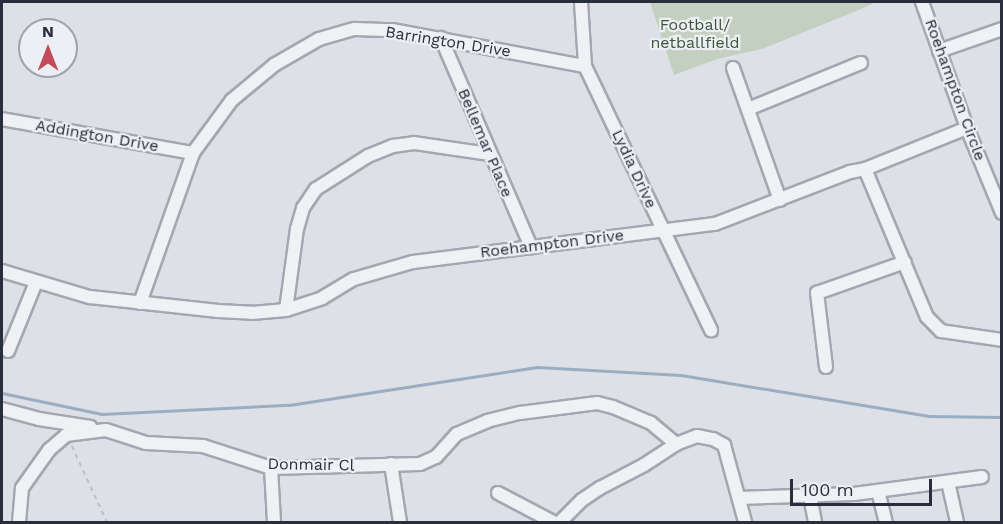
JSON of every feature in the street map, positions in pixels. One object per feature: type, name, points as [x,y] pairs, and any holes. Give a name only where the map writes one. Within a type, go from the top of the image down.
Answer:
[{"type":"street","name":"Lydia Drive","points":[[581,2],[585,66],[711,330]]},
{"type":"street","name":"Roehampton Circle","points":[[922,2],[967,128],[1002,213]]},
{"type":"street","name":"Barrington Drive","points":[[140,303],[193,153],[232,100],[274,65],[320,39],[354,29],[392,30],[585,66]]},
{"type":"street","points":[[939,51],[1002,29]]},
{"type":"street","name":"Bellemar Place","points":[[441,38],[531,247]]},
{"type":"street","points":[[748,109],[861,63]]},
{"type":"street","points":[[733,68],[780,200]]},
{"type":"street","name":"Addington Drive","points":[[2,119],[193,153]]},
{"type":"street","name":"Roehampton Drive","points":[[2,272],[90,297],[252,313],[286,310],[322,298],[354,279],[382,270],[447,256],[715,224],[850,172],[865,169],[967,128]]},
{"type":"street","points":[[286,310],[297,228],[303,208],[316,189],[358,161],[393,146],[414,143],[489,154]]},
{"type":"street","points":[[865,169],[927,317],[941,331],[1002,340]]},
{"type":"street","points":[[826,367],[817,293],[904,262]]},
{"type":"street","points":[[8,351],[36,282]]},
{"type":"street","name":"Donmair Cl","points":[[66,435],[106,430],[146,443],[203,446],[271,468],[420,464],[431,460],[457,434],[487,421],[512,414],[588,404],[613,407],[641,418],[662,431],[676,444]]},
{"type":"street","points":[[2,409],[39,420],[106,430]]},
{"type":"street","points":[[19,522],[22,488],[49,450],[66,435]]},
{"type":"street","points":[[560,522],[582,500],[600,488],[644,465],[676,444],[697,436],[713,439],[724,446],[745,522]]},
{"type":"street","points":[[391,465],[400,522]]},
{"type":"street","points":[[271,468],[274,522]]},
{"type":"street","points":[[739,498],[878,491],[982,477]]},
{"type":"street","points":[[948,482],[957,522]]},
{"type":"street","points":[[878,491],[886,522]]},
{"type":"street","points":[[498,493],[553,522]]},
{"type":"street","points":[[810,496],[815,522]]},
{"type":"path","points":[[66,435],[107,522]]},
{"type":"green space","name":"Football/ netballfield","points":[[650,2],[875,2],[762,49],[717,59],[674,75]]},
{"type":"waterway","points":[[2,393],[102,414],[289,405],[537,367],[681,375],[928,416],[1002,417]]}]
